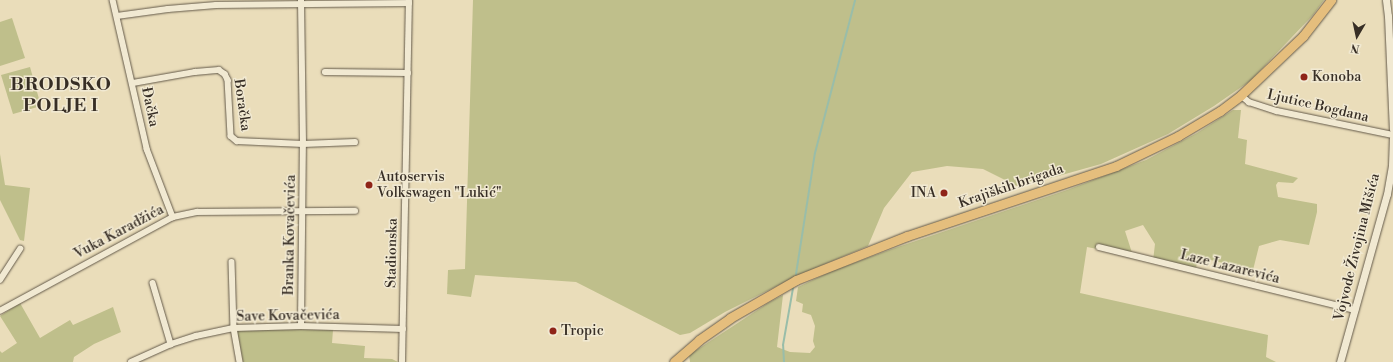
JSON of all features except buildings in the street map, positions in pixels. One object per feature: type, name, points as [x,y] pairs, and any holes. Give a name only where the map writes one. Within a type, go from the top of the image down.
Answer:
[{"type":"main road","name":"Krajiških brigada","points":[[674,362],[694,343],[730,318],[796,280],[907,236],[1116,166],[1178,136],[1220,111],[1241,96],[1302,36],[1331,0]]},
{"type":"street","name":"Đačka","points":[[113,0],[147,149],[173,217]]},
{"type":"street","points":[[117,16],[168,9],[216,5],[301,2],[409,2]]},
{"type":"street","name":"Branka Kovačevića","points":[[301,2],[303,144],[301,326]]},
{"type":"street","name":"Stadionska","points":[[402,362],[409,2]]},
{"type":"street","points":[[1389,2],[1393,90],[1393,130]]},
{"type":"street","name":"Boračka","points":[[133,83],[195,72],[218,70],[225,74],[228,80],[231,136],[237,141],[244,143],[303,144]]},
{"type":"street","points":[[325,72],[408,73]]},
{"type":"street","name":"Ljutice Bogdana","points":[[1241,96],[1249,102],[1277,111],[1393,137]]},
{"type":"street","name":"Vojvode Živojina Mišića","points":[[1340,362],[1381,216],[1392,166],[1393,137]]},
{"type":"street","points":[[303,144],[355,142]]},
{"type":"street","name":"Vuka Karadžića","points":[[0,311],[173,217],[197,212],[355,212]]},
{"type":"street","name":"Laze Lazarevića","points":[[1099,247],[1355,310]]},
{"type":"street","points":[[0,280],[20,248]]},
{"type":"street","points":[[232,262],[234,328],[240,362]]},
{"type":"street","points":[[153,283],[171,344]]},
{"type":"street","name":"Save Kovačevića","points":[[132,362],[171,344],[234,328],[301,326],[403,329]]},
{"type":"green space","points":[[473,0],[1324,0],[1313,15],[1250,81],[1214,106],[1168,134],[1101,164],[1019,187],[983,169],[947,166],[912,172],[884,208],[868,246],[799,275],[725,312],[690,333],[680,335],[576,282],[475,275],[471,297],[447,294],[448,270],[465,269]]},
{"type":"green space","points":[[12,18],[25,58],[0,66],[0,22]]},
{"type":"green space","points":[[30,67],[41,106],[13,114],[1,75]]},
{"type":"green space","points":[[1233,110],[1241,110],[1238,138],[1247,140],[1245,164],[1298,178],[1293,183],[1278,182],[1276,185],[1278,197],[1317,204],[1317,212],[1309,245],[1280,240],[1259,246],[1253,270],[1198,257],[1196,268],[1153,261],[1155,244],[1143,225],[1125,231],[1133,256],[1087,247],[1080,293],[1268,335],[1266,357],[1276,362],[690,362],[689,355],[768,303],[783,295],[777,347],[790,352],[810,353],[815,347],[813,341],[815,326],[811,315],[802,312],[803,304],[796,301],[798,287],[832,271],[892,249],[1067,190],[1146,160],[1197,133]]},
{"type":"green space","points":[[0,154],[5,185],[30,188],[24,241],[20,240],[0,200]]},
{"type":"green space","points":[[20,303],[40,338],[70,320],[73,325],[113,307],[121,332],[94,344],[74,357],[73,362],[0,362],[0,351],[2,353],[17,343],[0,316]]},
{"type":"green space","points":[[266,329],[333,330],[332,343],[365,346],[364,358],[392,359],[398,362],[243,362],[237,331]]},
{"type":"waterway","points":[[796,274],[815,153],[855,0]]},
{"type":"waterway","points":[[784,362],[783,345],[793,288]]},
{"type":"place","name":"Konoba","points":[[1304,77]]},
{"type":"place","name":"Autoservis Volkswagen \"Lukić\"","points":[[369,185]]},
{"type":"place","name":"INA","points":[[944,193]]},
{"type":"place","name":"Tropic","points":[[553,331]]},
{"type":"district","name":"BRODSKO POLJE I","points":[[61,96]]}]
